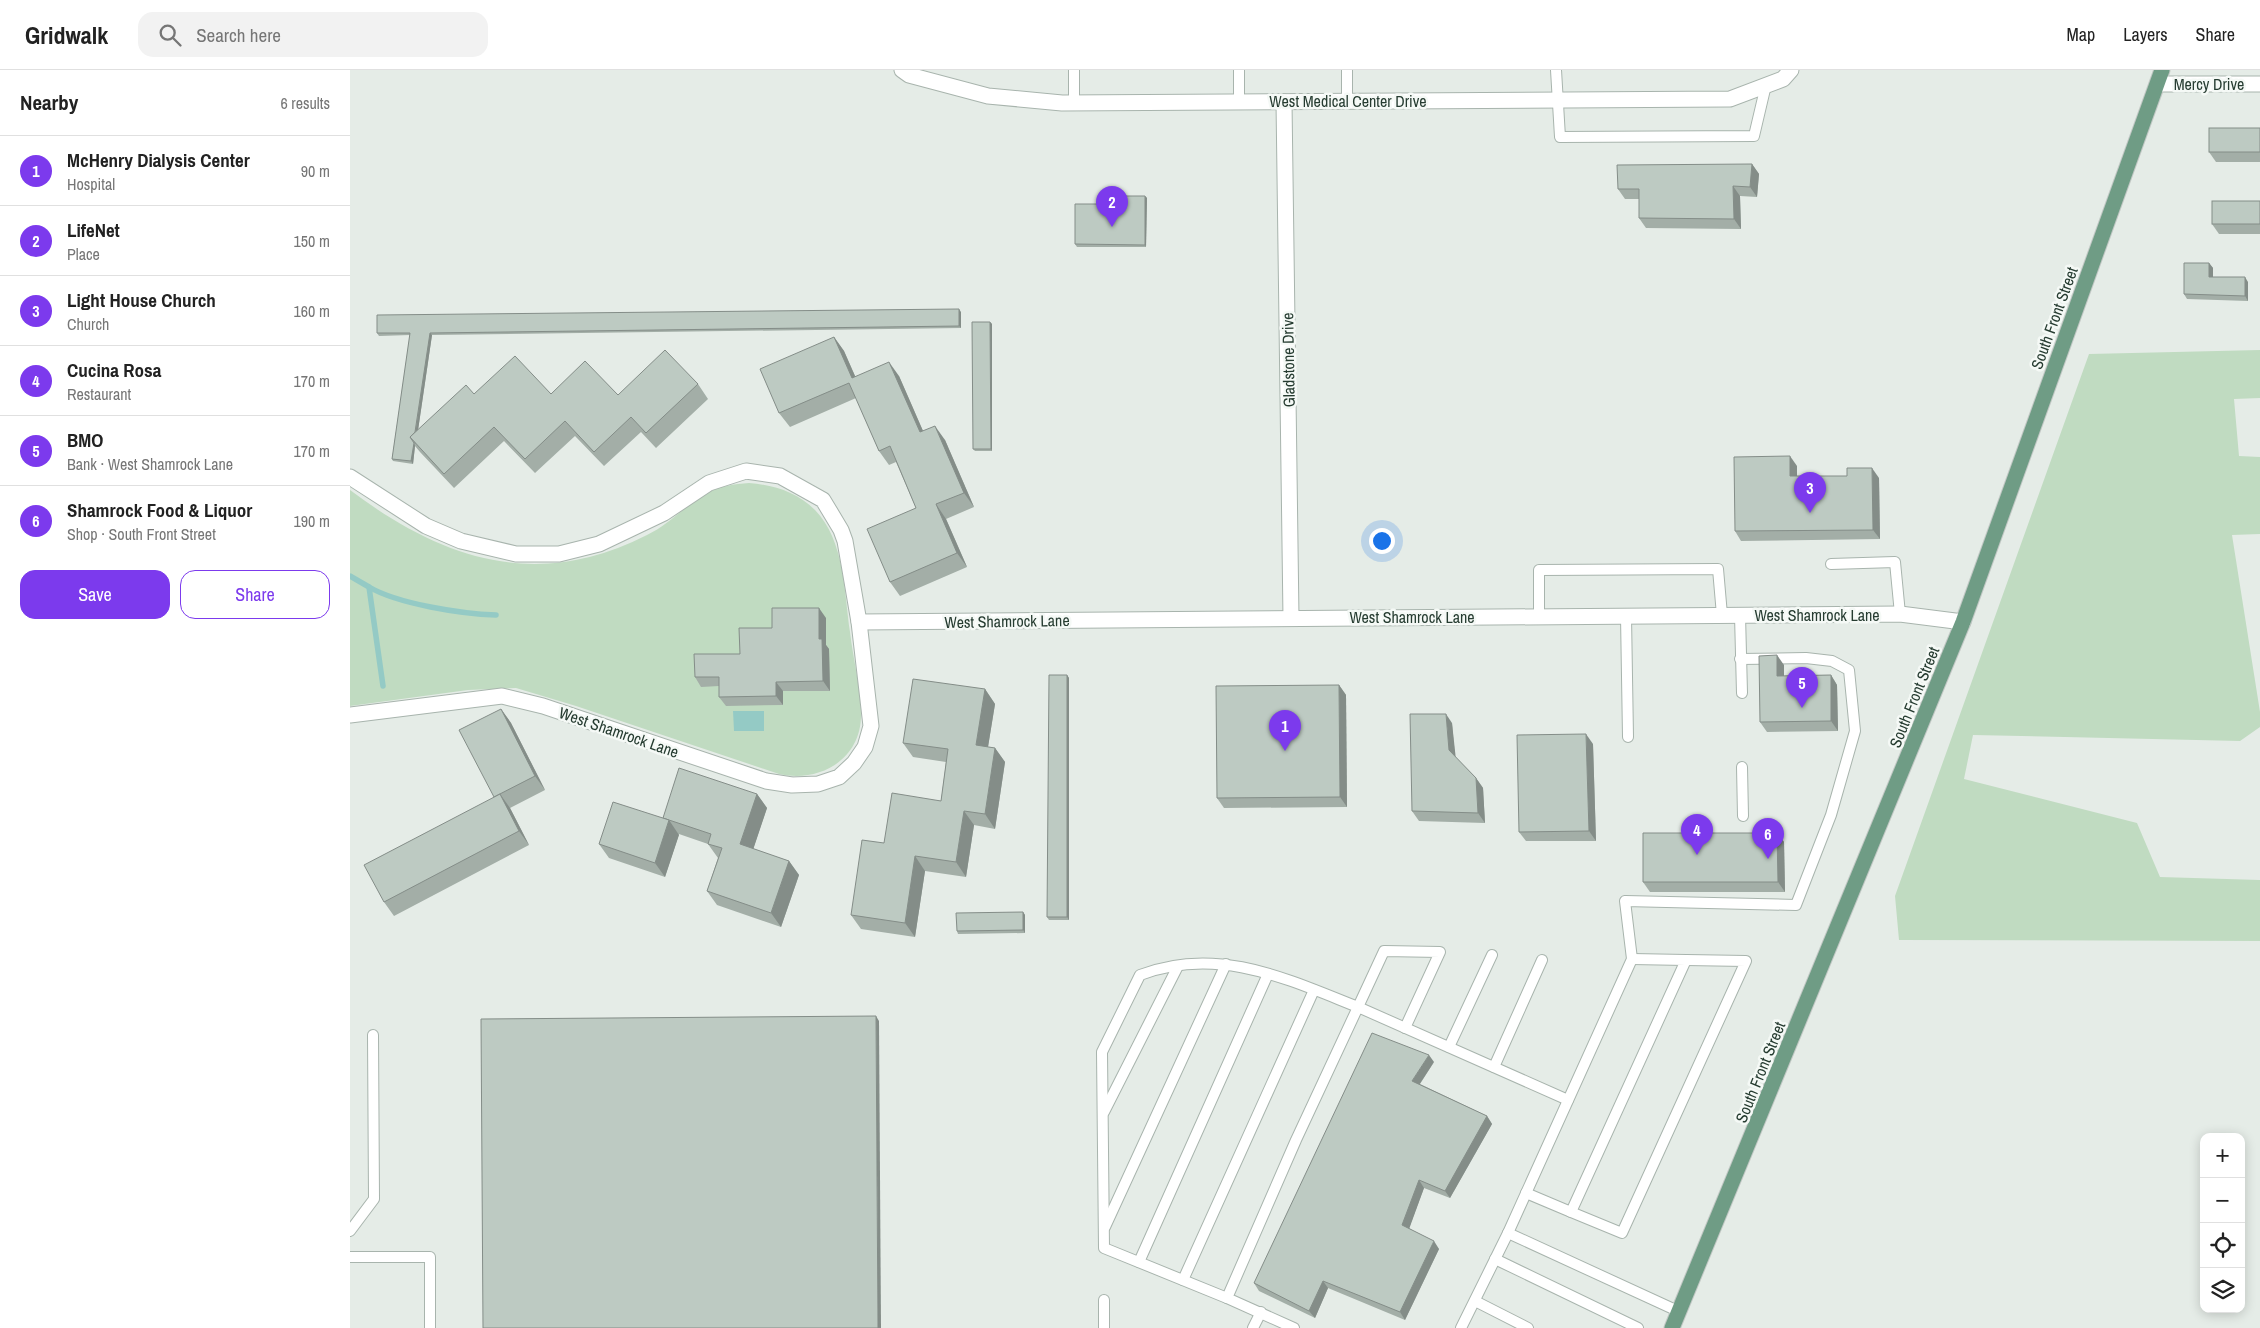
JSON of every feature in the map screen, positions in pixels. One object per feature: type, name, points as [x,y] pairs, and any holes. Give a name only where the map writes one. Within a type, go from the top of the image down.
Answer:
[{"type":"main road","name":"South Front Street","points":[[1672,1328],[1964,622],[2160,77]]},
{"type":"street","name":"West Medical Center Drive","points":[[902,70],[909,75],[988,96],[1074,103],[1730,99],[1783,80],[1790,70]]},
{"type":"street","name":"Mercy Drive","points":[[2160,77],[2260,84]]},
{"type":"street","name":"Gladstone Drive","points":[[1284,102],[1291,618]]},
{"type":"street","name":"West Shamrock Lane","points":[[350,477],[426,526],[461,540],[516,554],[559,554],[599,544],[664,513],[708,483],[746,471],[780,476],[823,500],[841,530],[859,622],[871,726],[865,747],[854,764],[839,777],[818,784],[792,785],[766,781],[543,706],[502,696],[350,715]]},
{"type":"street","name":"West Shamrock Lane","points":[[859,622],[1900,614],[1964,622]]},
{"type":"lane","points":[[1074,70],[1074,103]]},
{"type":"lane","points":[[1238,70],[1239,102]]},
{"type":"lane","points":[[1347,70],[1347,101]]},
{"type":"lane","points":[[1556,70],[1560,137],[1754,136],[1766,85]]},
{"type":"lane","points":[[1831,564],[1895,562],[1900,614]]},
{"type":"lane","points":[[1539,616],[1538,570],[1709,569],[1718,569],[1722,615]]},
{"type":"lane","points":[[1740,615],[1742,693]]},
{"type":"lane","points":[[1626,616],[1628,737]]},
{"type":"lane","points":[[1461,1328],[1496,1259],[1632,959],[1625,901],[1796,904],[1831,815],[1855,731],[1849,670],[1832,661],[1823,660],[1740,659]]},
{"type":"lane","points":[[1742,767],[1744,816]]},
{"type":"lane","points":[[1227,1298],[1296,1140],[1384,951],[1440,952],[1405,1028]]},
{"type":"lane","points":[[1449,1047],[1492,955]]},
{"type":"lane","points":[[1526,1193],[1622,1233],[1746,961],[1632,959]]},
{"type":"lane","points":[[1494,1067],[1542,960]]},
{"type":"lane","points":[[1571,1212],[1686,960]]},
{"type":"lane","points":[[1294,1328],[1261,1312],[1104,1248],[1102,1052],[1140,975],[1153,970],[1198,963],[1226,964],[1268,974],[1358,1007],[1568,1100]]},
{"type":"lane","points":[[1104,1229],[1226,964]]},
{"type":"lane","points":[[1102,1115],[1178,966]]},
{"type":"lane","points":[[1139,1262],[1268,974]]},
{"type":"lane","points":[[1182,1280],[1314,990]]},
{"type":"lane","points":[[350,1231],[374,1199],[372,1036]]},
{"type":"lane","points":[[1508,1233],[1680,1312]]},
{"type":"lane","points":[[350,1257],[430,1257],[430,1328]]},
{"type":"lane","points":[[1496,1259],[1638,1328]]},
{"type":"lane","points":[[1104,1300],[1104,1328]]},
{"type":"lane","points":[[1475,1301],[1525,1327]]},
{"type":"lane","points":[[1253,1328],[1261,1312]]},
{"type":"green space","points":[[2260,350],[2260,398],[2234,399],[2239,456],[2260,457],[2260,534],[2232,535],[2260,712],[2260,727],[2240,741],[1973,735],[1964,779],[2137,823],[2160,877],[2260,880],[2260,941],[1899,940],[1895,896],[2089,354]]},
{"type":"green space","points":[[749,483],[785,491],[801,498],[815,510],[825,523],[838,552],[842,568],[851,642],[860,694],[861,715],[859,731],[854,744],[846,756],[835,765],[809,775],[779,774],[576,706],[516,688],[468,690],[350,706],[350,490],[385,514],[420,534],[456,550],[492,560],[529,564],[567,561],[606,552],[655,531],[710,491]]},
{"type":"water","points":[[733,711],[764,711],[764,731],[734,731]]},
{"type":"building","points":[[2209,128],[2260,128],[2260,152],[2209,152]]},
{"type":"building","points":[[1752,164],[1750,187],[1733,186],[1734,219],[1639,218],[1639,189],[1618,189],[1617,165]]},
{"type":"building","points":[[1122,196],[1145,196],[1145,245],[1075,244],[1075,204],[1122,204]]},
{"type":"building","points":[[2212,201],[2260,201],[2260,224],[2212,224]]},
{"type":"building","points":[[2184,263],[2209,263],[2209,277],[2245,277],[2245,296],[2184,294]]},
{"type":"building","points":[[959,309],[959,326],[430,333],[415,432],[410,437],[414,443],[411,461],[392,459],[410,333],[377,333],[377,315]]},
{"type":"building","points":[[972,322],[990,322],[991,449],[973,449]]},
{"type":"building","points":[[834,337],[852,378],[889,362],[920,432],[935,426],[964,493],[936,504],[957,553],[890,582],[867,529],[916,508],[890,446],[879,451],[849,383],[779,413],[760,369]]},
{"type":"building","points":[[665,350],[698,384],[646,433],[631,417],[594,452],[565,421],[525,459],[494,427],[444,474],[410,437],[466,385],[474,394],[515,356],[551,394],[585,361],[618,395]]},
{"type":"building","points":[[1790,456],[1790,476],[1847,476],[1847,468],[1872,468],[1873,530],[1735,531],[1734,457]]},
{"type":"building","points":[[772,608],[819,608],[819,639],[822,639],[823,681],[776,682],[776,696],[719,697],[719,677],[695,677],[694,654],[740,654],[739,628],[772,628]]},
{"type":"building","points":[[1777,655],[1777,676],[1831,675],[1831,721],[1760,722],[1759,656]]},
{"type":"building","points":[[1049,675],[1067,675],[1067,917],[1047,917]]},
{"type":"building","points":[[913,679],[985,689],[976,745],[995,748],[985,814],[964,811],[956,862],[915,856],[905,923],[851,915],[862,840],[884,843],[892,793],[941,801],[948,749],[903,743]]},
{"type":"building","points":[[1339,685],[1340,797],[1217,798],[1216,686]]},
{"type":"building","points":[[501,709],[535,776],[494,797],[459,730]]},
{"type":"building","points":[[1410,714],[1446,714],[1449,750],[1476,778],[1478,813],[1412,811]]},
{"type":"building","points":[[1586,734],[1589,831],[1519,832],[1517,735]]},
{"type":"building","points":[[679,768],[757,794],[740,844],[789,861],[771,913],[707,891],[722,848],[708,844],[711,834],[663,818]]},
{"type":"building","points":[[500,794],[519,831],[384,902],[364,865]]},
{"type":"building","points":[[613,802],[669,820],[655,863],[599,844]]},
{"type":"building","points":[[1643,833],[1777,833],[1778,882],[1643,882]]},
{"type":"building","points":[[1023,912],[1023,930],[957,931],[956,913]]},
{"type":"building","points":[[876,1016],[878,1328],[483,1328],[481,1019]]},
{"type":"building","points":[[1372,1033],[1429,1055],[1412,1081],[1487,1116],[1445,1191],[1419,1180],[1402,1225],[1434,1241],[1400,1312],[1323,1281],[1309,1311],[1254,1283]]},
{"type":"waterway","points":[[350,576],[369,587],[383,686]]},
{"type":"waterway","points":[[369,587],[396,598],[431,607],[466,613],[496,615]]},
{"type":"place","name":"LifeNet","points":[[1112,227]]},
{"type":"place","name":"Light House Church","points":[[1810,513]]},
{"type":"place","name":"BMO","points":[[1802,708]]},
{"type":"place","name":"McHenry Dialysis Center","points":[[1285,751]]},
{"type":"place","name":"Cucina Rosa","points":[[1697,855]]},
{"type":"place","name":"Shamrock Food & Liquor","points":[[1768,859]]}]
